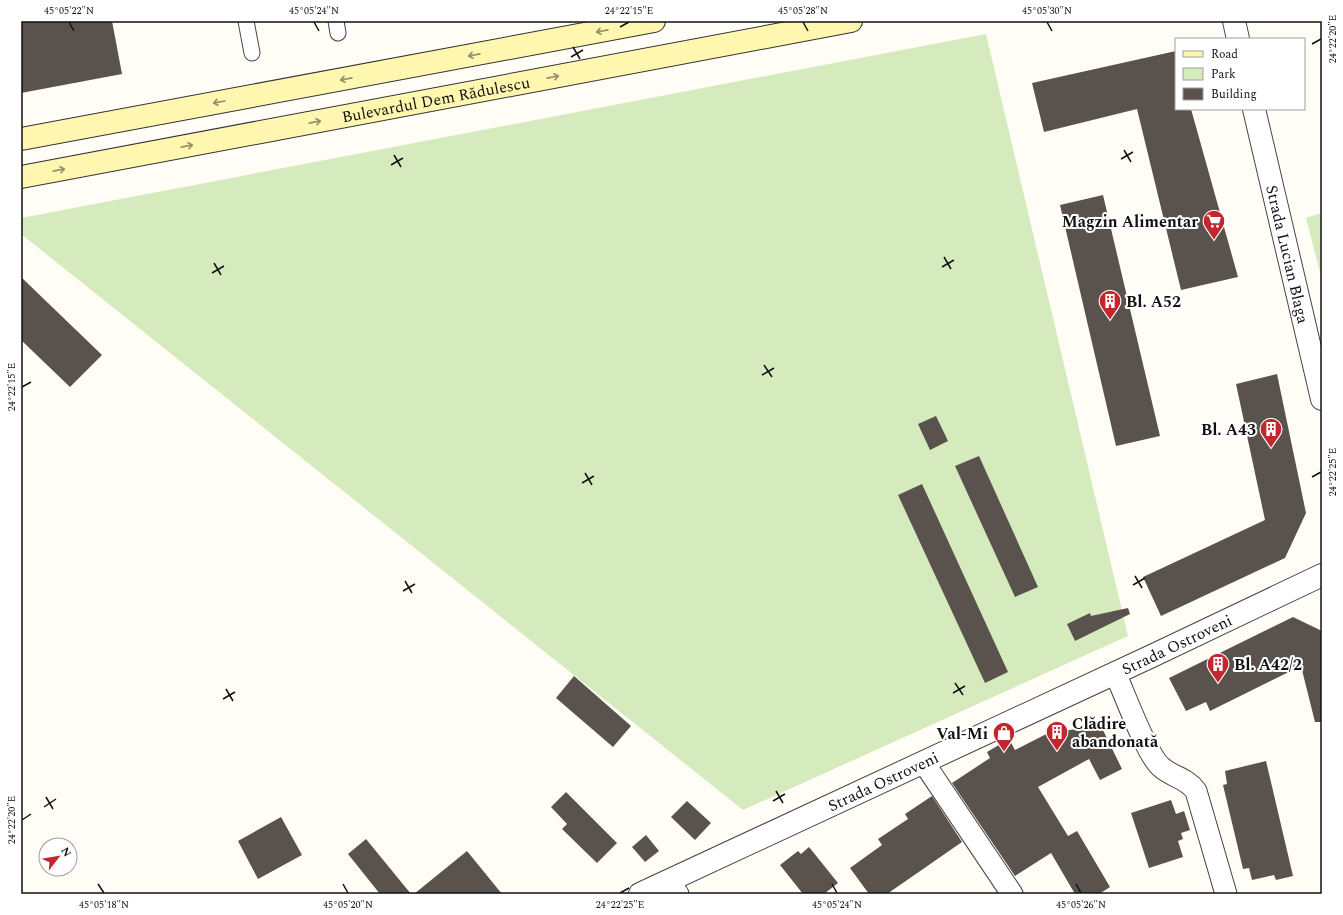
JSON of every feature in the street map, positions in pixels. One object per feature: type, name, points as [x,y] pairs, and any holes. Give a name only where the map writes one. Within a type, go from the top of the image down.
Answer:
[{"type":"main road","points":[[21,139],[654,21]]},
{"type":"main road","name":"Bulevardul Dem Rădulescu","points":[[21,177],[851,21]]},
{"type":"street","points":[[246,21],[252,53]]},
{"type":"street","points":[[1234,21],[1238,38]]},
{"type":"street","name":"Strada Lucian Blaga","points":[[1254,110],[1322,399]]},
{"type":"street","name":"Strada Ostroveni","points":[[640,894],[673,887],[924,763],[1322,575]]},
{"type":"street","points":[[1115,673],[1150,753],[1161,768],[1190,783],[1196,790],[1226,894]]},
{"type":"street","points":[[924,763],[1012,894]]},
{"type":"green space","points":[[986,34],[1128,636],[743,810],[21,234],[21,218]]},
{"type":"green space","points":[[1322,213],[1322,280],[1306,218]]},
{"type":"building","points":[[21,21],[112,21],[122,74],[21,93]]},
{"type":"building","points":[[1175,51],[1175,110],[1191,110],[1238,277],[1181,290],[1137,109],[1044,132],[1032,83]]},
{"type":"building","name":"Bl. A52","points":[[1103,195],[1160,436],[1116,446],[1060,205]]},
{"type":"building","points":[[21,277],[102,355],[70,387],[21,340]]},
{"type":"building","name":"Bl. A43","points":[[1277,374],[1306,513],[1285,558],[1161,616],[1143,577],[1265,520],[1236,384]]},
{"type":"building","points":[[936,416],[948,441],[930,450],[918,424]]},
{"type":"building","points":[[979,456],[1038,587],[1015,597],[955,466]]},
{"type":"building","points":[[922,484],[1008,672],[985,683],[898,495]]},
{"type":"building","points":[[1128,608],[1130,614],[1075,641],[1067,624],[1090,613],[1091,616]]},
{"type":"building","name":"Bl. A42/2","points":[[1293,617],[1322,631],[1322,722],[1315,722],[1301,666],[1210,711],[1206,702],[1186,711],[1169,678]]},
{"type":"building","points":[[574,676],[631,726],[613,747],[556,698]]},
{"type":"building","points":[[1100,724],[1122,769],[1100,780],[1089,759],[1038,787],[1068,836],[1077,831],[1110,887],[1099,894],[1075,894],[1051,853],[1015,876],[952,783],[990,758],[987,752],[1009,739],[1015,750],[1062,726],[1065,731]]},
{"type":"building","points":[[1266,761],[1293,876],[1276,880],[1274,875],[1252,880],[1249,868],[1243,869],[1223,785],[1227,784],[1225,771]]},
{"type":"building","points":[[566,792],[617,843],[597,863],[562,829],[567,824],[551,807]]},
{"type":"building","points":[[932,796],[962,842],[887,894],[869,894],[850,868],[882,845],[878,839],[908,819],[905,814]]},
{"type":"building","points":[[1171,800],[1176,814],[1184,811],[1190,830],[1181,833],[1183,839],[1178,841],[1183,857],[1149,868],[1131,813]]},
{"type":"building","points":[[687,801],[711,823],[695,840],[671,817]]},
{"type":"building","points":[[281,817],[302,855],[258,879],[238,841]]},
{"type":"building","points":[[646,835],[659,851],[645,862],[632,847]]},
{"type":"building","points":[[366,839],[411,894],[380,894],[348,854]]},
{"type":"building","points":[[809,847],[838,883],[824,894],[803,894],[780,865],[798,851],[801,854]]},
{"type":"building","points":[[467,851],[502,894],[414,894]]},
{"type":"place","name":"Magzin Alimentar","points":[[1214,240]]},
{"type":"place","name":"Bl. A52","points":[[1110,320]]},
{"type":"place","name":"Bl. A43","points":[[1271,448]]},
{"type":"place","name":"Bl. A42/2","points":[[1218,684]]},
{"type":"place","name":"Val-Mi","points":[[1004,752]]},
{"type":"place","name":"Clădire abandonată","points":[[1057,752]]}]
